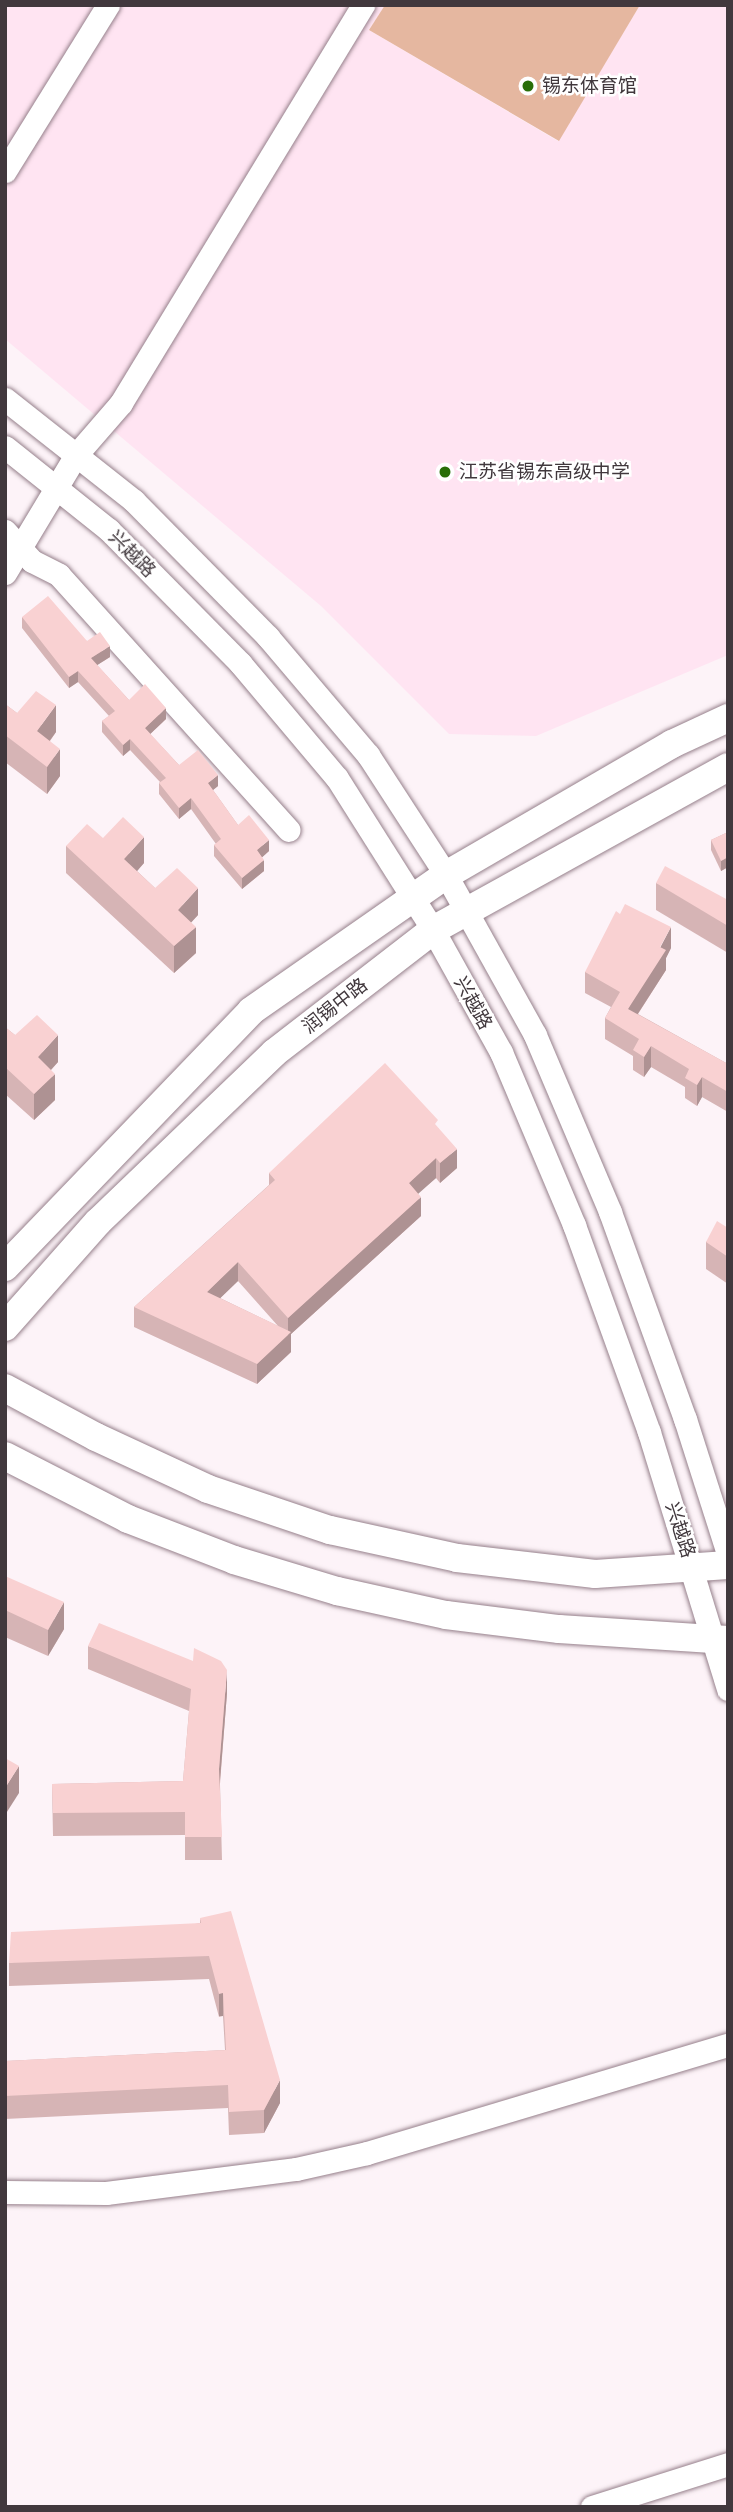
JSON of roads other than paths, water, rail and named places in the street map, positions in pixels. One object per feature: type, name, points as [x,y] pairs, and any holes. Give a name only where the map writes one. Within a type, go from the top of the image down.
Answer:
[{"type":"main road","points":[[5,1267],[251,1011],[446,875],[672,744],[728,718]]},
{"type":"main road","name":"润锡中路","points":[[5,1327],[98,1223],[274,1053],[433,930],[467,914],[624,820],[728,767]]},
{"type":"main road","points":[[5,1388],[96,1437],[208,1489],[330,1530],[457,1558],[595,1574],[691,1565],[728,1565]]},
{"type":"main road","points":[[5,1456],[128,1519],[234,1560],[337,1591],[471,1618],[721,1640]]},
{"type":"street","points":[[5,171],[108,5]]},
{"type":"street","points":[[5,573],[76,455],[121,403],[363,5]]},
{"type":"street","name":"兴越路","points":[[5,399],[134,501],[268,637],[368,755],[446,875],[535,1035],[610,1212],[728,1554]]},
{"type":"street","name":"兴越路","points":[[5,447],[109,530],[240,663],[337,778],[433,930],[501,1052],[574,1225],[649,1432],[691,1565],[721,1640],[728,1689]]},
{"type":"street","points":[[5,531],[23,547],[32,561],[59,575],[289,830]]},
{"type":"street","points":[[5,2192],[106,2193],[296,2169],[367,2154],[728,2045]]},
{"type":"street","points":[[592,2507],[728,2464]]},
{"type":"place","name":"锡东体育馆","points":[[528,86]]},
{"type":"place","name":"江苏省锡东高级中学","points":[[445,472]]}]
